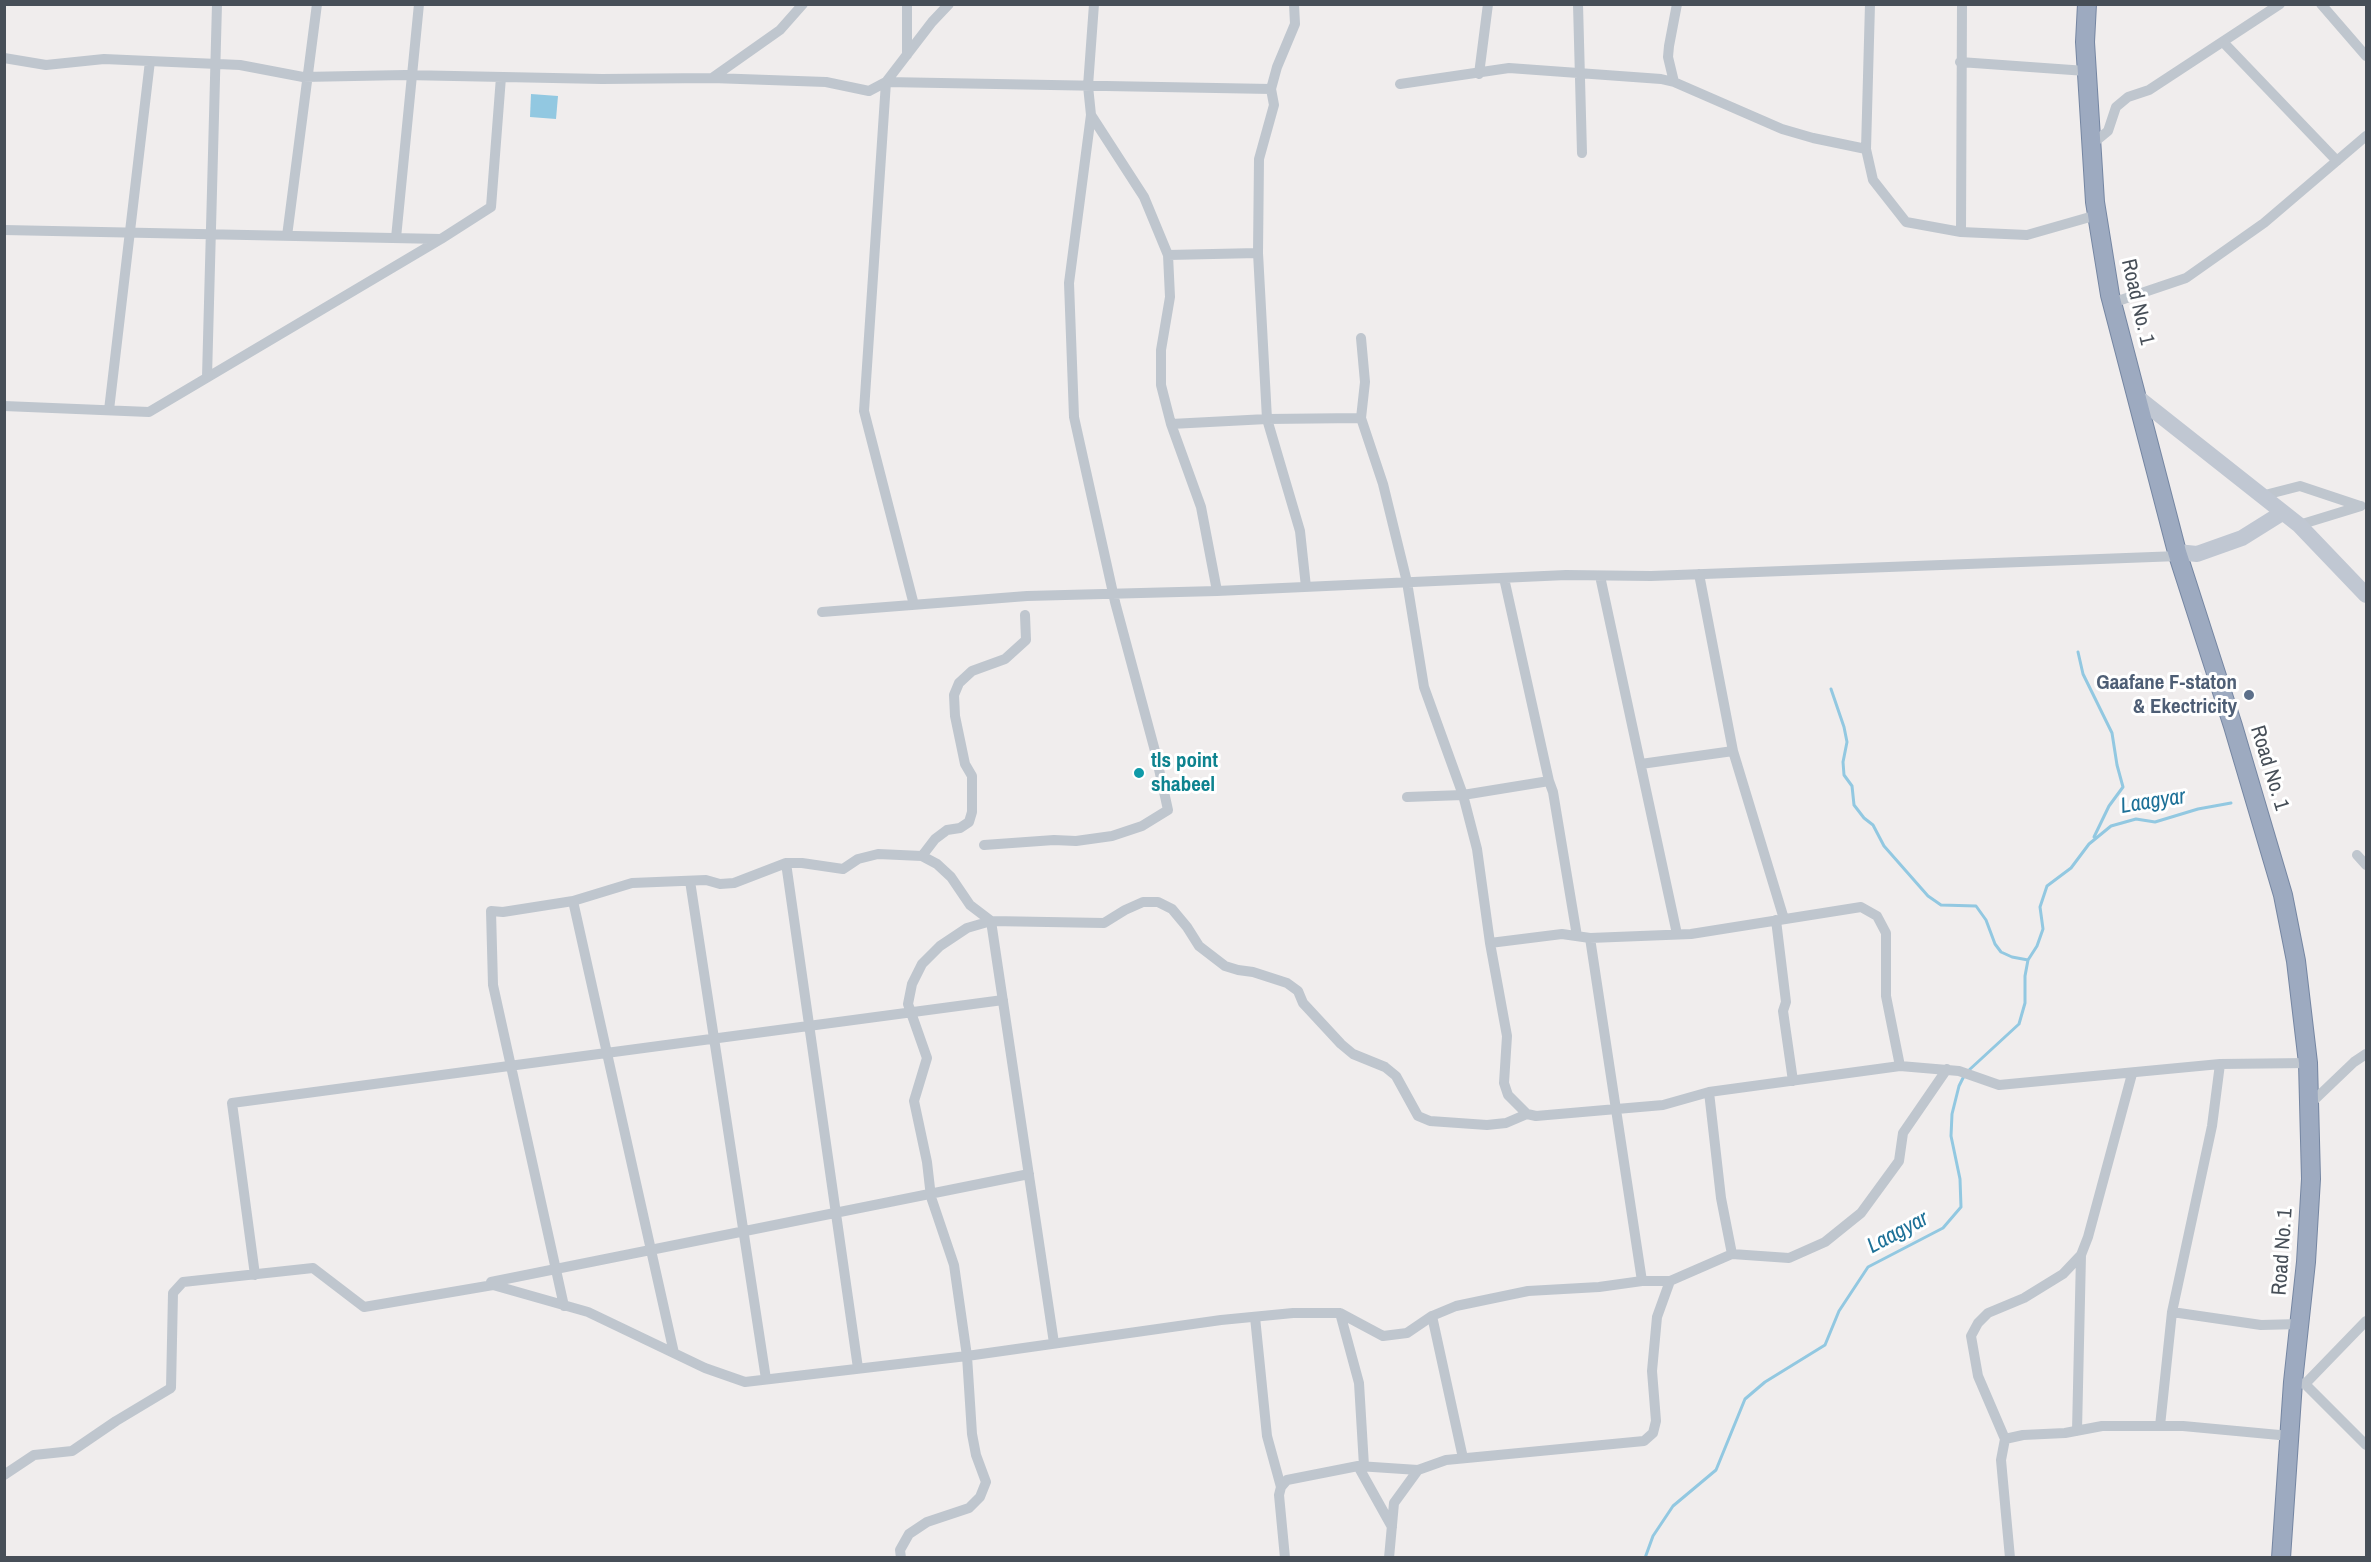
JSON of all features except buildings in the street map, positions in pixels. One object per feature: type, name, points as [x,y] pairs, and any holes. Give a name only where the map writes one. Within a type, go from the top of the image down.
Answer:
[{"type":"highway","name":"Road No. 1","points":[[2087,4],[2085,42],[2091,145],[2097,215],[2112,303],[2178,554],[2283,895],[2296,961],[2308,1063],[2311,1179],[2300,1324],[2299,1383],[2290,1436],[2281,1557]]},
{"type":"main road","points":[[2137,397],[2299,525],[2367,595]]},
{"type":"main road","points":[[2178,554],[2197,554],[2242,538],[2282,513]]},
{"type":"street","points":[[207,377],[217,4]]},
{"type":"street","points":[[287,236],[317,4]]},
{"type":"street","points":[[396,238],[419,4]]},
{"type":"street","points":[[712,78],[780,30],[803,4]]},
{"type":"street","points":[[907,4],[908,56]]},
{"type":"street","points":[[4,58],[46,65],[104,59],[240,64],[308,76],[712,78],[826,82],[869,91],[886,82],[932,22],[949,4]]},
{"type":"street","points":[[984,845],[1054,840],[1076,841],[1112,836],[1142,826],[1168,810],[1114,594],[1074,417],[1069,283],[1091,115],[1088,86],[1094,4]]},
{"type":"street","points":[[1294,4],[1295,24],[1277,67],[1271,89],[1274,105],[1259,159],[1258,253],[1267,419],[1297,516],[1306,587]]},
{"type":"street","points":[[1479,74],[1488,4]]},
{"type":"street","points":[[1578,4],[1578,74],[1582,153]]},
{"type":"street","points":[[1674,82],[1668,57],[1677,4]]},
{"type":"street","points":[[1870,4],[1866,149],[1873,180],[1906,222],[1961,232],[2027,235],[2097,215]]},
{"type":"street","points":[[1961,232],[1962,4]]},
{"type":"street","points":[[2091,145],[2108,131],[2116,107],[2128,97],[2149,90],[2280,4]]},
{"type":"street","points":[[2321,4],[2367,56]]},
{"type":"street","points":[[2223,42],[2337,161]]},
{"type":"street","points":[[109,410],[150,61]]},
{"type":"street","points":[[1960,62],[2086,71]]},
{"type":"street","points":[[1400,84],[1509,68],[1674,82],[1782,129],[1866,149]]},
{"type":"street","points":[[4,406],[149,412],[491,207],[501,76]]},
{"type":"street","points":[[886,82],[1271,89]]},
{"type":"street","points":[[886,82],[864,411],[914,605]]},
{"type":"street","points":[[1091,115],[1144,197],[1168,255],[1170,297],[1161,350],[1161,385],[1171,424],[1201,507],[1217,591]]},
{"type":"street","points":[[2112,303],[2186,278],[2264,223],[2367,136]]},
{"type":"street","points":[[4,230],[441,239]]},
{"type":"street","points":[[1168,255],[1258,253]]},
{"type":"street","points":[[1361,338],[1365,382],[1361,418],[1383,484],[1407,582],[1424,687],[1463,795],[1477,849],[1490,943],[1507,1036],[1504,1083],[1508,1095],[1527,1114],[1536,1116],[1663,1105],[1709,1092],[1900,1066],[1947,1069],[1999,1085],[2220,1064],[2308,1063]]},
{"type":"street","points":[[1171,424],[1267,419],[1361,418]]},
{"type":"street","points":[[2261,496],[2300,486],[2363,505]]},
{"type":"street","points":[[2299,525],[2363,505]]},
{"type":"street","points":[[822,612],[1027,596],[1217,591],[1504,578],[1699,574],[2178,554]]},
{"type":"street","points":[[1699,574],[1733,751],[1780,920],[1786,1002],[1784,1011],[1793,1081]]},
{"type":"street","points":[[1600,576],[1677,934]]},
{"type":"street","points":[[1504,578],[1553,792],[1577,936]]},
{"type":"street","points":[[922,856],[935,839],[947,830],[960,828],[969,822],[972,812],[972,776],[965,764],[955,716],[954,695],[960,683],[972,671],[1005,659],[1026,639],[1025,615]]},
{"type":"street","points":[[1641,764],[1733,751]]},
{"type":"street","points":[[1407,797],[1463,795],[1549,781]]},
{"type":"street","points":[[564,1306],[493,985],[491,911],[502,912],[573,901],[632,883],[706,880],[720,884],[734,883],[786,863],[843,869],[858,859],[878,854],[922,856],[937,864],[951,877],[970,905],[991,921],[1054,1343]]},
{"type":"street","points":[[2357,855],[2367,865]]},
{"type":"street","points":[[786,863],[858,1368]]},
{"type":"street","points":[[690,881],[766,1379]]},
{"type":"street","points":[[573,901],[674,1353]]},
{"type":"street","points":[[901,1557],[900,1550],[909,1534],[927,1522],[969,1508],[980,1497],[986,1482],[972,1434],[967,1356],[954,1265],[931,1194],[927,1162],[914,1101],[927,1058],[908,1004],[912,984],[922,964],[940,946],[968,928],[991,921],[1104,923],[1143,902],[1158,903],[1173,909],[1199,946],[1225,966],[1287,983],[1298,991],[1303,1003],[1341,1044],[1353,1054],[1385,1067],[1396,1076],[1418,1116],[1430,1121],[1487,1125],[1506,1123],[1527,1114]]},
{"type":"street","points":[[1490,943],[1562,934],[1590,938],[1677,934],[1861,907],[1877,916],[1886,933],[1886,996],[1900,1066]]},
{"type":"street","points":[[1590,938],[1642,1281]]},
{"type":"street","points":[[255,1275],[232,1103],[1003,1000]]},
{"type":"street","points":[[2309,1105],[2354,1062],[2367,1054]]},
{"type":"street","points":[[2160,1426],[2172,1312],[2212,1126],[2220,1064]]},
{"type":"street","points":[[4,1475],[34,1455],[72,1450],[171,1388],[173,1293],[183,1282],[313,1268],[364,1307],[493,1285],[588,1312],[705,1368],[745,1382],[967,1356],[1293,1312],[1340,1313],[1383,1336],[1407,1333],[1432,1316],[1456,1306],[1528,1291],[1599,1287],[1642,1281],[1670,1281],[1732,1254],[1789,1258],[1825,1242],[1861,1213],[1899,1161],[1903,1133],[1947,1069]]},
{"type":"street","points":[[2010,1557],[2001,1460],[2005,1439],[1978,1376],[1971,1336],[1978,1323],[1988,1314],[2024,1298],[2055,1280],[2080,1255],[2088,1238],[2132,1074]]},
{"type":"street","points":[[1709,1092],[1719,1186],[1732,1254]]},
{"type":"street","points":[[394,1302],[1029,1174]]},
{"type":"street","points":[[2077,1431],[2080,1255]]},
{"type":"street","points":[[1285,1557],[1279,1495],[1281,1487],[1287,1480],[1361,1466],[1418,1470],[1446,1460],[1644,1441],[1653,1433],[1656,1421],[1652,1371],[1657,1317],[1670,1281]]},
{"type":"street","points":[[2172,1312],[2261,1325],[2300,1324]]},
{"type":"street","points":[[1340,1313],[1359,1383],[1361,1466],[1392,1527]]},
{"type":"street","points":[[1432,1316],[1463,1458]]},
{"type":"street","points":[[1255,1317],[1267,1436],[1281,1487]]},
{"type":"street","points":[[2367,1321],[2299,1383],[2367,1445]]},
{"type":"street","points":[[2005,1439],[2102,1426],[2183,1426],[2290,1436]]},
{"type":"street","points":[[1389,1557],[1394,1503],[1418,1470]]},
{"type":"water","points":[[531,94],[558,96],[556,119],[530,117]]},
{"type":"waterway","points":[[2078,652],[2083,674],[2112,733],[2123,787],[2109,806],[2094,837]]},
{"type":"waterway","points":[[1831,689],[1847,742],[1843,762],[1844,775],[1852,786],[1854,805],[1873,825],[1884,846],[1928,896],[1941,905],[1976,906],[1986,920],[1995,944],[2001,952],[2028,960]]},
{"type":"waterway","name":"Laagyar","points":[[1968,1071],[2019,1024],[2025,1003],[2025,976],[2028,960],[2037,946],[2043,929],[2040,907],[2047,886],[2071,868],[2089,844],[2111,826],[2136,819],[2155,822],[2198,809],[2231,803]]},
{"type":"waterway","name":"Laagyar","points":[[1645,1558],[1653,1536],[1673,1506],[1716,1470],[1745,1399],[1765,1382],[1825,1345],[1839,1311],[1868,1267],[1943,1228],[1961,1207],[1960,1179],[1951,1136],[1952,1114],[1964,1076]]},
{"type":"place","name":"Gaafane F-staton & Ekectricity","points":[[2249,695]]},
{"type":"place","name":"tls point shabeel","points":[[1139,773]]}]
